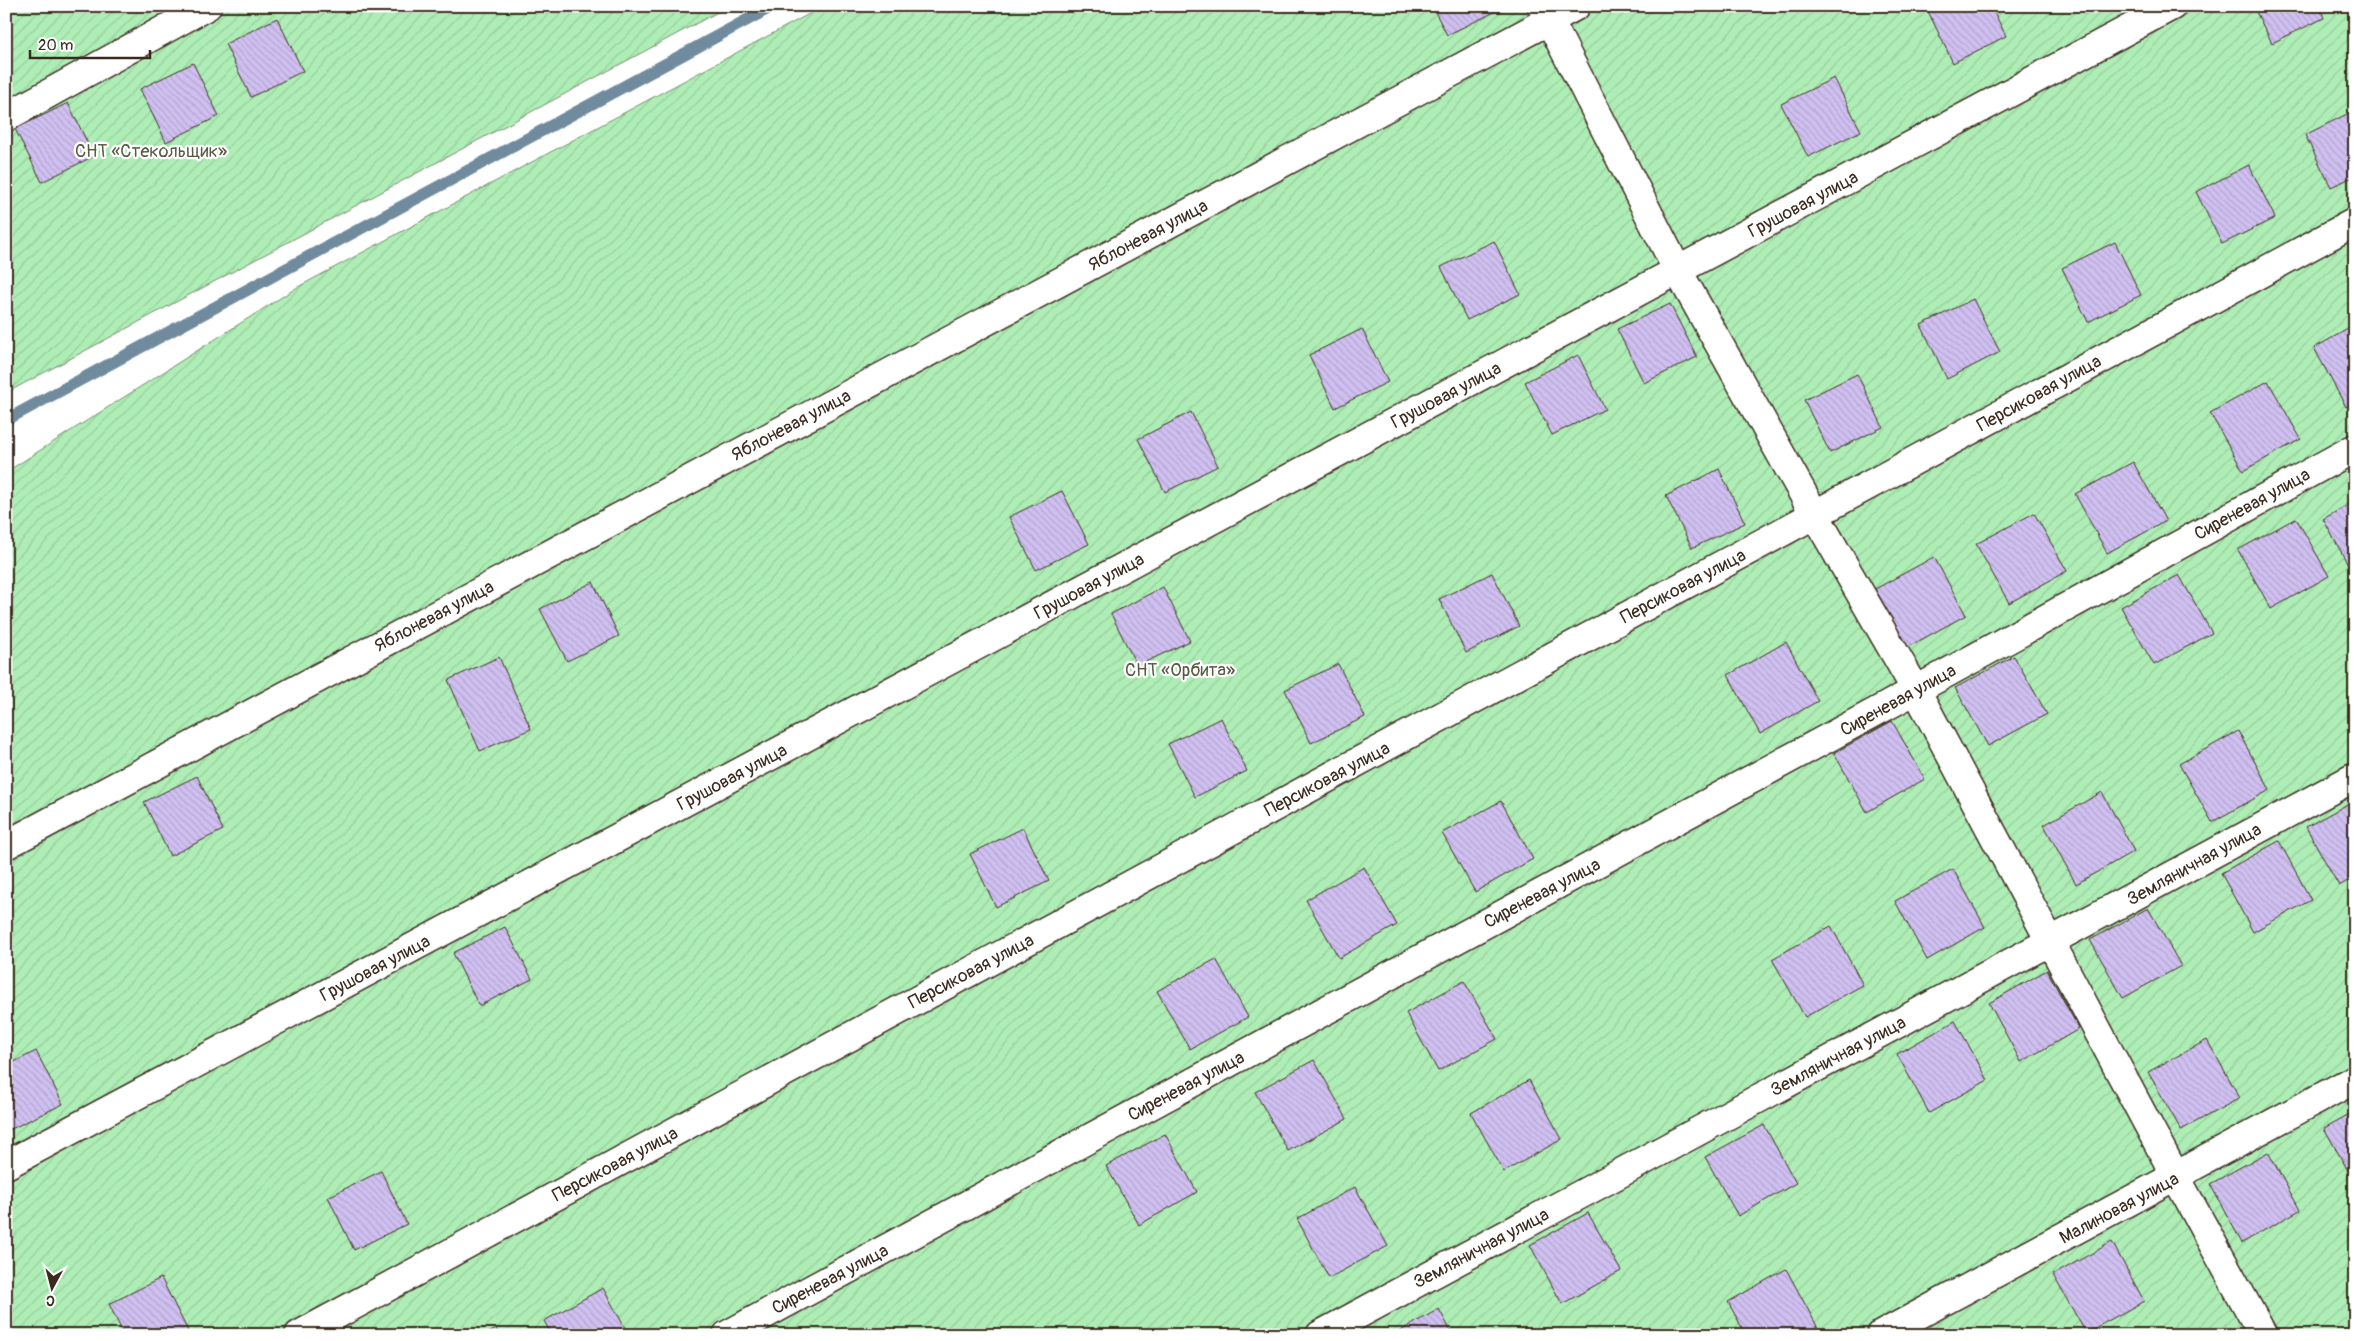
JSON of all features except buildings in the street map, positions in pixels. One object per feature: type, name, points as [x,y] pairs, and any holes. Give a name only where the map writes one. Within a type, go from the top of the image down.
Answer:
[{"type":"street","points":[[6,117],[207,6]]},
{"type":"street","name":"Яблоневая улица","points":[[6,845],[1545,13],[1576,6]]},
{"type":"street","name":"Грушовая улица","points":[[6,1165],[2172,6]]},
{"type":"street","points":[[1545,13],[1678,271],[1916,690],[2176,1177],[2263,1335]]},
{"type":"street","name":"Персиковая улица","points":[[299,1335],[2355,222]]},
{"type":"street","name":"Сиреневая улица","points":[[726,1335],[1916,690],[2355,448]]},
{"type":"street","name":"Земляничная улица","points":[[1320,1335],[2355,777]]},
{"type":"street","name":"Малиновая улица","points":[[1881,1335],[2355,1079]]},
{"type":"green space","name":"СНТ «Стекольщик»","points":[[6,6],[729,6],[6,393]]},
{"type":"green space","name":"СНТ «Орбита»","points":[[824,6],[2355,6],[2355,1335],[6,1335],[6,472],[296,288]]},
{"type":"waterway","points":[[6,420],[773,6]]}]
